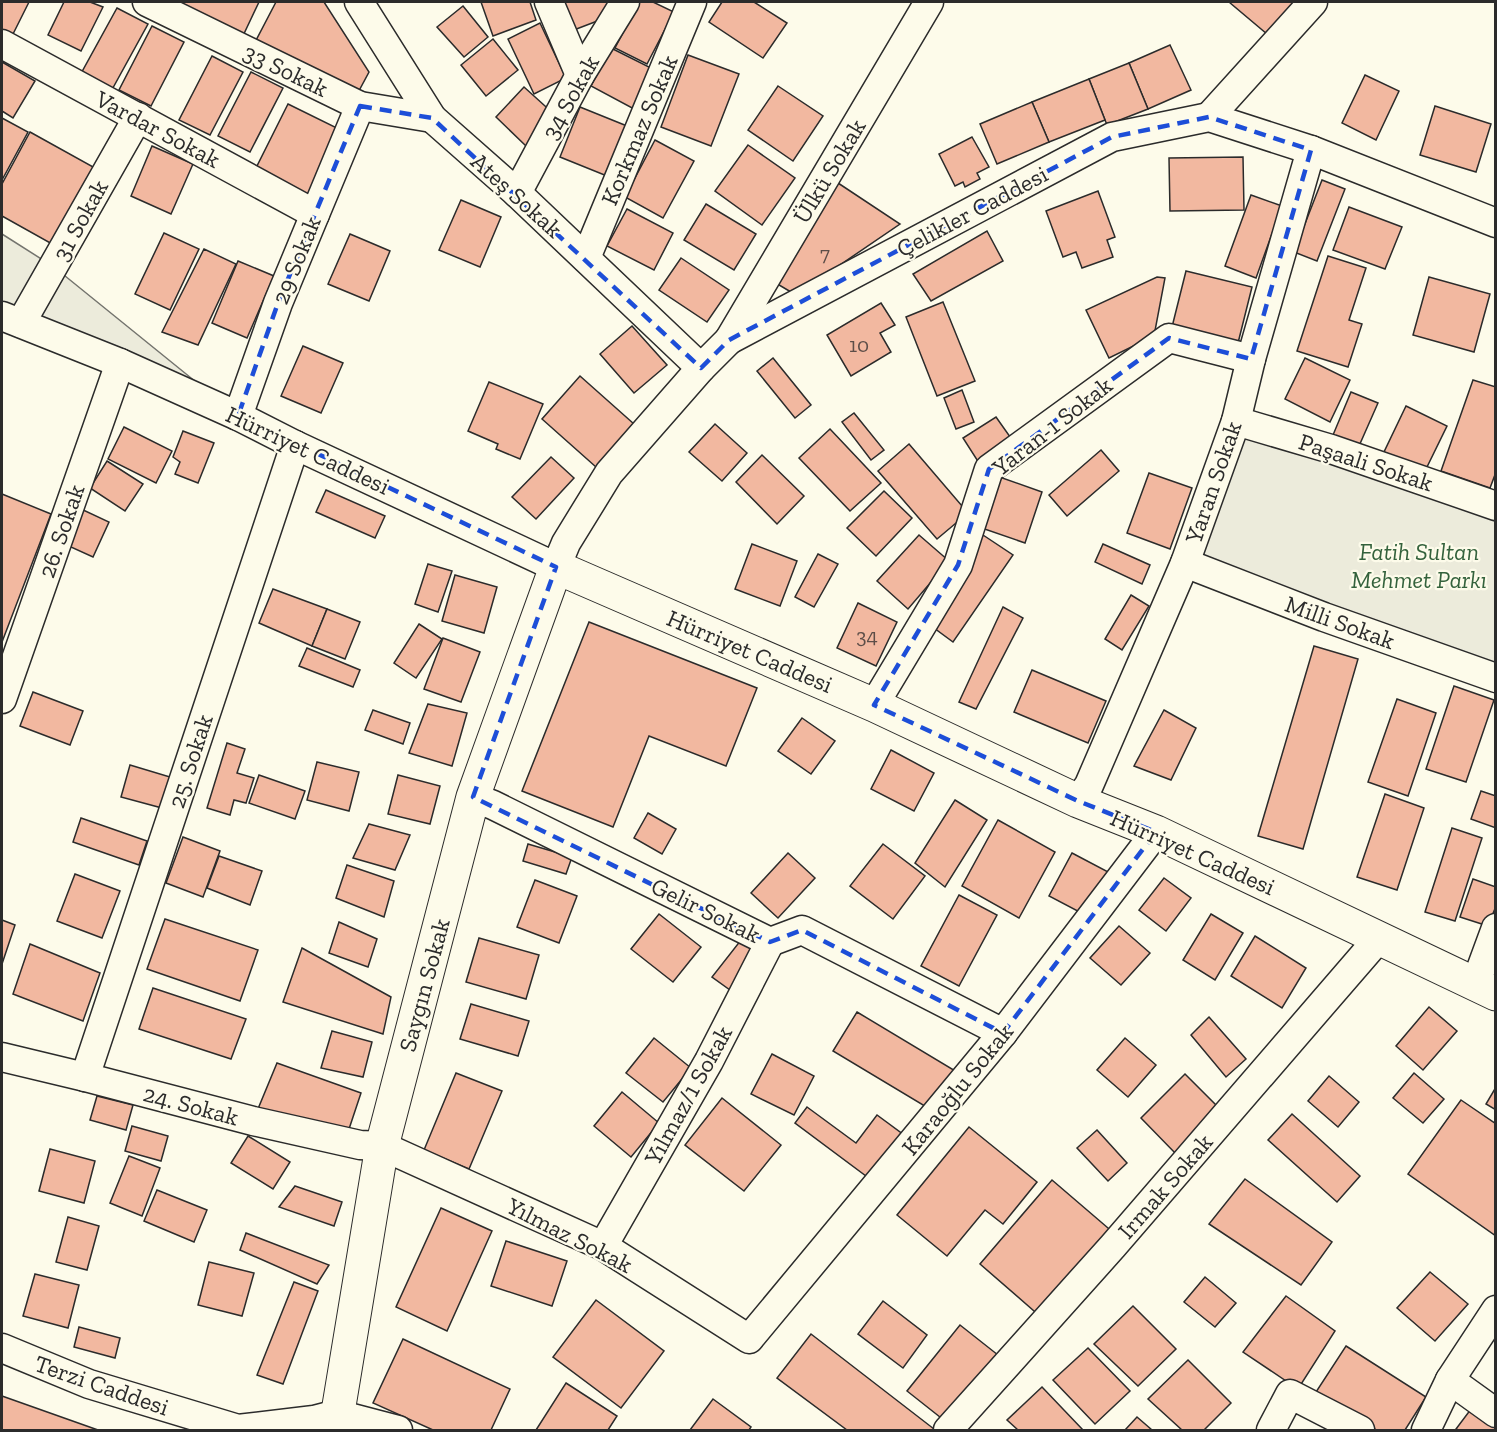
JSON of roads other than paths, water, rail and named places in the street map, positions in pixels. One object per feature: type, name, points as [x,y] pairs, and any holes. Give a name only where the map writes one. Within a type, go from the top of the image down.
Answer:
[{"type":"main road","name":"Hürriyet Caddesi","points":[[556,567],[874,705],[1078,801],[1156,832],[1485,989]]},
{"type":"main road","name":"Saygın Sokak","points":[[336,1422],[382,1146],[473,797],[556,567]]},
{"type":"street","name":"33 Sokak","points":[[147,2],[360,106],[432,118]]},
{"type":"street","name":"Ateş Sokak","points":[[359,2],[432,118],[517,193],[701,368]]},
{"type":"street","points":[[549,2],[580,75]]},
{"type":"street","name":"34 Sokak","points":[[517,193],[580,75],[625,2]]},
{"type":"street","name":"Korkmaz Sokak","points":[[586,258],[692,2]]},
{"type":"street","name":"Ülkü Sokak","points":[[729,340],[929,2]]},
{"type":"street","points":[[1209,117],[1313,2]]},
{"type":"street","name":"Vardar Sokak","points":[[2,44],[315,214]]},
{"type":"street","name":"29 Sokak","points":[[238,416],[278,303],[360,106]]},
{"type":"street","name":"31 Sokak","points":[[11,319],[138,117]]},
{"type":"street","name":"Çelikler Caddesi","points":[[556,567],[566,543],[609,473],[701,368],[729,340],[1112,137],[1209,117],[1311,150],[1496,223]]},
{"type":"street","name":"Yaran Sokak","points":[[1078,801],[1089,785],[1185,564],[1236,421],[1251,359],[1311,150]]},
{"type":"street","name":"Hürriyet Caddesi","points":[[11,319],[120,363],[238,416],[556,567]]},
{"type":"street","name":"Yaran-1 Sokak","points":[[874,705],[958,565],[988,469],[1169,338],[1251,359]]},
{"type":"street","name":"26. Sokak","points":[[2,699],[120,363]]},
{"type":"street","name":"Paşaali Sokak","points":[[1236,421],[1330,449],[1496,506]]},
{"type":"street","name":"25. Sokak","points":[[85,1077],[295,445]]},
{"type":"street","name":"Milli Sokak","points":[[1185,564],[1324,617],[1496,678]]},
{"type":"street","name":"Gelir Sokak","points":[[473,797],[770,942],[802,930],[1003,1034]]},
{"type":"street","name":"Karaoğlu Sokak","points":[[749,1339],[1003,1034],[1156,832]]},
{"type":"street","points":[[1485,989],[1496,928]]},
{"type":"street","name":"Irmak Sokak","points":[[963,1426],[1113,1246],[1379,938]]},
{"type":"street","name":"Yılmaz/1 Sokak","points":[[603,1246],[709,1061],[770,942]]},
{"type":"street","name":"24. Sokak","points":[[2,1057],[253,1121],[360,1145],[382,1146]]},
{"type":"street","name":"Yılmaz Sokak","points":[[382,1146],[603,1246],[749,1339]]},
{"type":"street","points":[[1426,1431],[1450,1380],[1496,1310]]},
{"type":"street","name":"Terzi Caddesi","points":[[2,1348],[89,1384],[237,1430]]},
{"type":"street","points":[[1450,1380],[1496,1413]]},
{"type":"street","points":[[1271,1431],[1290,1394],[1360,1431]]},
{"type":"street","points":[[237,1430],[314,1420],[398,1431]]},
{"type":"park label","name":"Fatih Sultan Mehmet Parkı","points":[[1419,565]]}]
